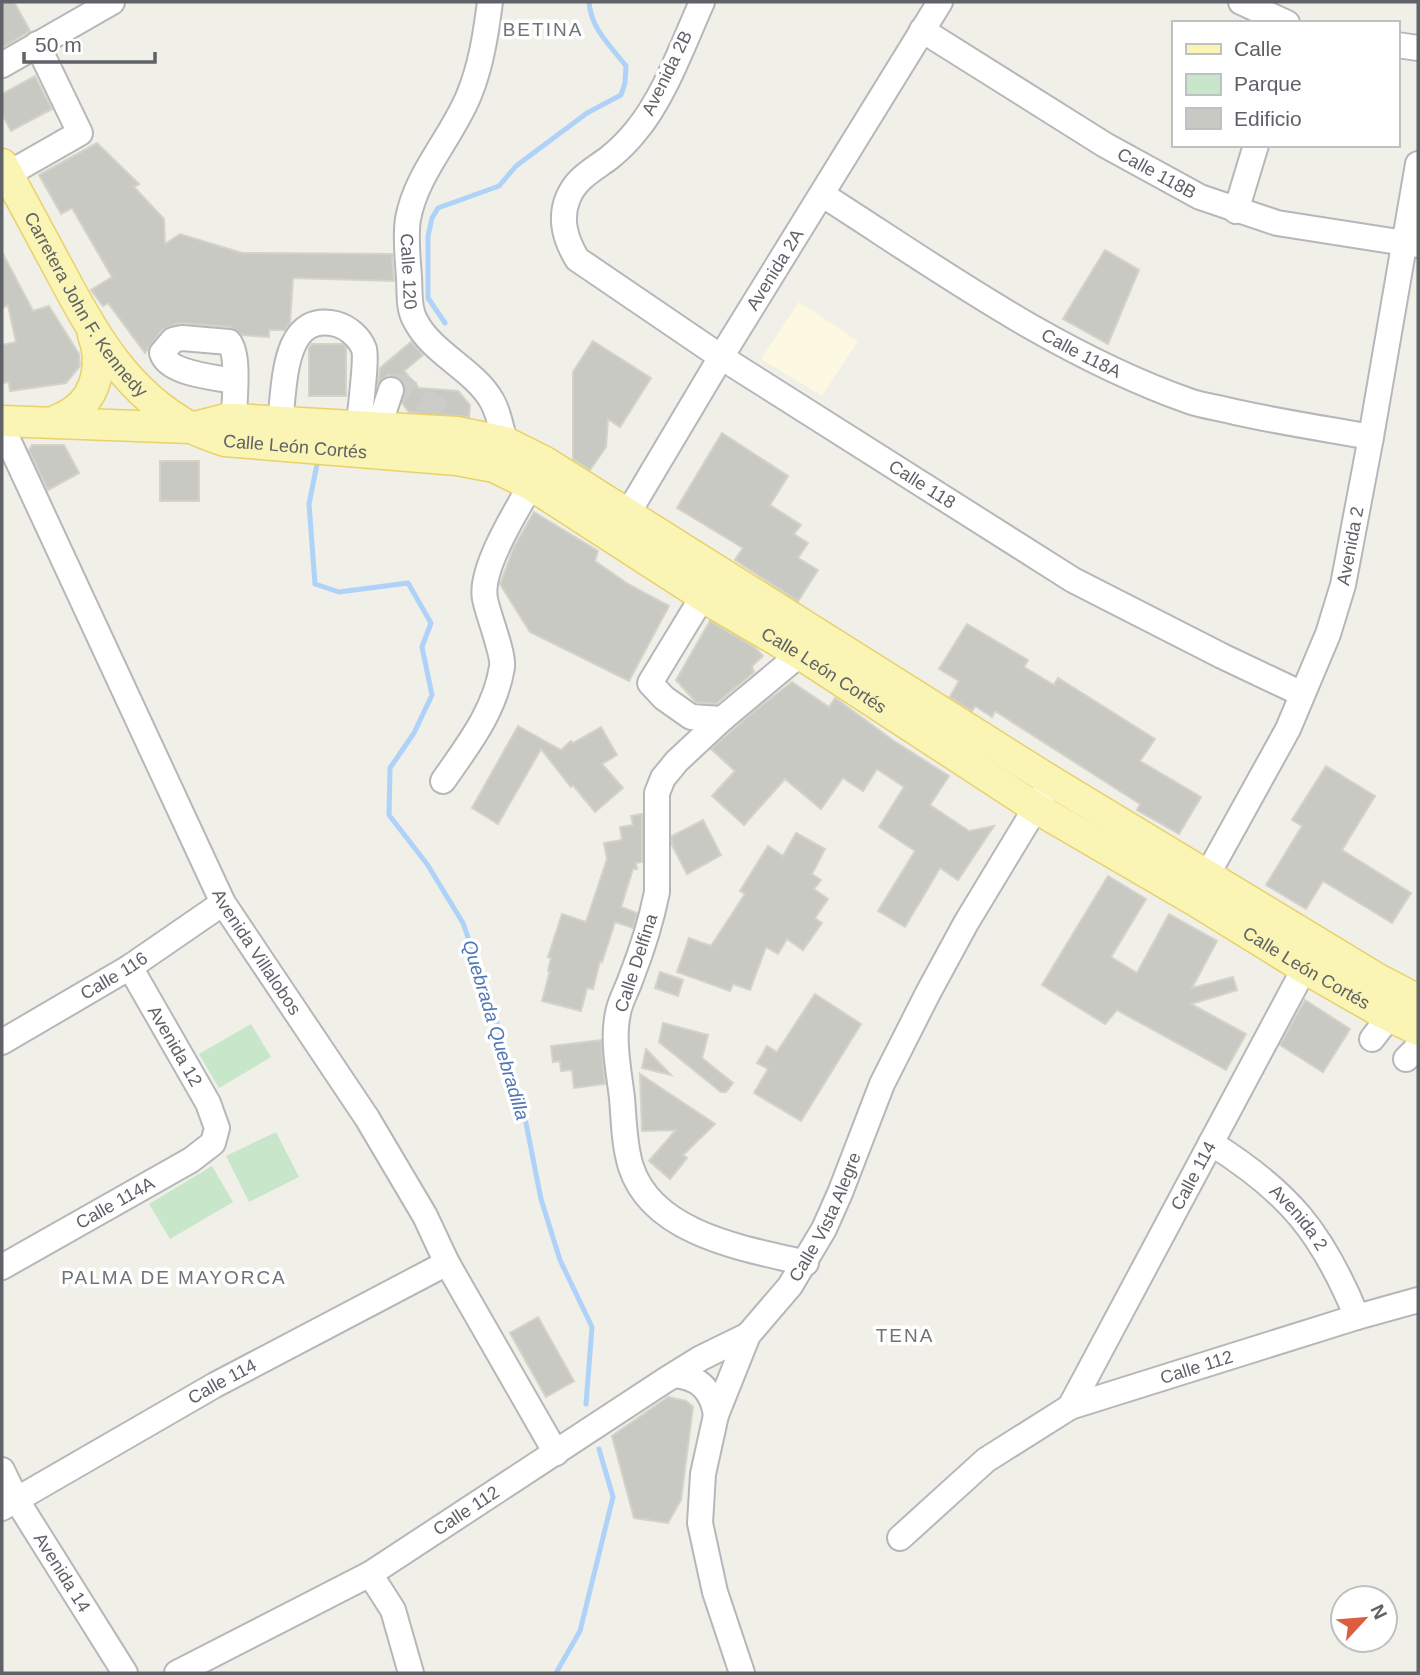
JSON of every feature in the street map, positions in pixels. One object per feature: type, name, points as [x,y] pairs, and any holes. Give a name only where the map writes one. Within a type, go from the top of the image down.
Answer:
[{"type":"main road","name":"Carretera John F. Kennedy","points":[[5,169],[89,325],[109,356],[133,384],[160,408],[191,428]]},
{"type":"main road","points":[[54,422],[75,411],[90,393],[98,371],[97,347],[89,325]]},
{"type":"main road","points":[[133,384],[183,407],[230,419]]},
{"type":"main road","name":"Calle León Cortés","points":[[2,421],[191,428],[230,419],[369,426],[443,424],[505,442],[545,462],[703,596],[800,654],[1036,808],[1200,888]]},
{"type":"main road","name":"Calle León Cortés","points":[[191,428],[225,441],[457,460],[494,467],[620,526],[1052,781],[1200,888],[1311,956],[1418,1000]]},
{"type":"main road","name":"Calle León Cortés","points":[[1311,956],[1381,1023],[1418,1030]]},
{"type":"main road","points":[[1381,1023],[1414,1047]]},
{"type":"street","points":[[2,65],[112,2]]},
{"type":"street","name":"Calle 120","points":[[490,2],[479,68],[469,96],[452,131],[424,177],[408,220],[409,267],[411,307],[415,321],[451,361],[479,384],[492,401],[505,442]]},
{"type":"street","name":"Avenida 2B","points":[[566,240],[564,209],[576,182],[608,159],[642,124],[702,2]]},
{"type":"street","name":"Avenida 2A","points":[[620,526],[940,2]]},
{"type":"street","points":[[1241,2],[1283,21]]},
{"type":"street","name":"Calle 118B","points":[[922,30],[1104,145],[1200,197],[1278,223],[1412,245]]},
{"type":"street","points":[[5,169],[80,133],[37,44]]},
{"type":"street","points":[[1399,45],[1418,48]]},
{"type":"street","points":[[1236,211],[1255,147]]},
{"type":"street","name":"Avenida 2","points":[[1200,888],[1288,729],[1328,634],[1343,585],[1412,245],[1418,164]]},
{"type":"street","name":"Calle 118A","points":[[823,195],[1058,342],[1118,374],[1192,402],[1284,423],[1371,437]]},
{"type":"street","name":"Calle 118","points":[[566,240],[577,259],[721,357],[1097,594],[1302,694]]},
{"type":"street","points":[[280,421],[290,349],[302,331],[321,323],[339,324],[354,334],[364,350],[369,426]]},
{"type":"street","points":[[230,419],[234,381]]},
{"type":"street","points":[[369,426],[391,390]]},
{"type":"street","name":"Avenida Villalobos","points":[[2,427],[223,904],[367,1118],[425,1216],[447,1263],[556,1453]]},
{"type":"street","points":[[443,781],[485,720],[503,664],[484,595],[495,554],[508,524],[531,485]]},
{"type":"street","points":[[703,596],[650,682],[664,698],[691,717],[722,719]]},
{"type":"street","name":"Calle Delfina","points":[[800,654],[722,719],[677,761],[663,778],[657,793],[657,892],[651,925],[618,1012],[616,1030],[631,1168],[649,1198],[666,1214],[720,1242],[806,1263]]},
{"type":"street","name":"Calle Vista Alegre","points":[[742,1673],[715,1592],[700,1523],[703,1474],[716,1415],[748,1335],[806,1263],[840,1193],[882,1084],[928,993],[966,923],[1052,781]]},
{"type":"street","name":"Calle 116","points":[[2,1042],[130,967],[223,904]]},
{"type":"street","name":"Calle 114","points":[[1070,1407],[1311,956]]},
{"type":"street","name":"Avenida 12","points":[[130,967],[208,1103],[217,1128]]},
{"type":"street","name":"Calle 114A","points":[[2,1266],[191,1160],[213,1143],[217,1128]]},
{"type":"street","name":"Avenida 2","points":[[1211,1143],[1251,1168],[1301,1216],[1339,1274],[1357,1317]]},
{"type":"street","name":"Calle 114","points":[[9,1504],[215,1385],[447,1263]]},
{"type":"street","name":"Calle 112","points":[[900,1538],[986,1460],[1070,1407],[1418,1300]]},
{"type":"street","name":"Calle 112","points":[[177,1673],[370,1573],[701,1358],[748,1335]]},
{"type":"street","points":[[674,1376],[687,1376],[699,1382],[714,1402],[716,1415]]},
{"type":"street","name":"Avenida 14","points":[[2,1470],[9,1504],[125,1673]]},
{"type":"street","points":[[370,1573],[393,1610],[411,1673]]},
{"type":"shaded area","points":[[799,302],[858,341],[822,396],[761,359]]},
{"type":"green space","points":[[251,1024],[271,1057],[219,1088],[199,1054]]},
{"type":"green space","points":[[276,1132],[299,1177],[249,1202],[226,1156]]},
{"type":"green space","points":[[212,1166],[233,1202],[170,1239],[149,1204]]},
{"type":"building","points":[[2,2],[14,2],[30,31],[2,48]]},
{"type":"building","points":[[35,76],[52,109],[11,131],[2,114],[2,94]]},
{"type":"building","points":[[97,143],[139,184],[134,187],[164,219],[165,244],[180,234],[242,253],[392,254],[394,281],[293,278],[290,323],[285,330],[269,330],[269,337],[242,335],[230,327],[179,323],[162,330],[145,353],[108,303],[103,306],[91,290],[112,277],[72,208],[61,214],[39,175]]},
{"type":"building","points":[[1105,250],[1139,270],[1108,344],[1063,319]]},
{"type":"building","points":[[2,252],[33,311],[49,306],[79,354],[80,366],[66,383],[10,391],[9,382],[2,383],[2,345],[16,342],[8,305],[2,308]]},
{"type":"building","points":[[593,341],[651,378],[620,427],[608,419],[606,447],[590,470],[573,459],[573,372]]},
{"type":"building","points":[[411,342],[423,355],[404,371],[419,388],[458,391],[470,405],[469,417],[409,412],[402,403],[406,388],[402,380],[389,375],[378,383],[380,368]]},
{"type":"building","points":[[312,344],[342,344],[346,347],[346,396],[309,396],[309,348]]},
{"type":"building","points":[[722,433],[788,476],[770,505],[801,525],[794,534],[808,543],[798,558],[818,570],[798,601],[735,560],[743,548],[677,508]]},
{"type":"building","points":[[32,445],[64,445],[79,473],[48,490],[29,450]]},
{"type":"building","points":[[160,461],[199,461],[199,501],[160,501]]},
{"type":"building","points":[[534,512],[598,551],[595,561],[628,584],[669,606],[629,681],[530,632],[500,584],[514,547]]},
{"type":"building","points":[[710,621],[754,647],[763,656],[752,666],[754,672],[716,704],[696,702],[676,680]]},
{"type":"building","points":[[967,624],[1028,660],[1024,667],[1054,685],[1058,678],[1155,739],[1140,761],[1201,797],[1179,834],[1137,810],[1140,804],[995,711],[992,717],[975,706],[972,711],[950,697],[959,681],[939,669]]},
{"type":"building","points":[[792,682],[829,707],[835,698],[894,741],[949,776],[930,805],[969,831],[994,826],[958,880],[940,868],[905,927],[878,911],[915,851],[879,827],[904,787],[877,769],[863,791],[843,778],[821,809],[785,779],[744,825],[712,796],[735,771],[711,749]]},
{"type":"building","points":[[518,726],[561,750],[571,741],[573,743],[601,727],[617,755],[602,764],[623,788],[595,812],[541,749],[498,824],[472,808]]},
{"type":"building","points":[[1326,766],[1375,796],[1342,850],[1411,893],[1392,923],[1323,881],[1306,909],[1266,885],[1302,826],[1292,820]]},
{"type":"building","points":[[642,814],[642,862],[636,863],[637,869],[633,869],[621,907],[637,913],[633,928],[615,922],[593,989],[587,988],[581,1011],[542,1001],[550,971],[551,958],[548,957],[562,914],[586,922],[607,859],[604,843],[622,840],[620,827],[633,825],[631,816]]},
{"type":"building","points":[[703,820],[721,855],[687,874],[672,845],[672,836]]},
{"type":"building","points":[[796,833],[825,849],[812,874],[821,880],[814,889],[828,899],[815,918],[822,923],[803,950],[787,939],[778,954],[766,947],[750,990],[733,984],[730,991],[677,972],[689,938],[711,946],[745,894],[740,891],[768,846],[783,856]]},
{"type":"building","points":[[1108,876],[1146,899],[1111,957],[1137,973],[1169,914],[1217,941],[1192,988],[1233,977],[1237,990],[1191,1004],[1246,1034],[1226,1070],[1117,1010],[1105,1024],[1042,985]]},
{"type":"building","points":[[660,972],[683,980],[678,996],[655,988]]},
{"type":"building","points":[[815,994],[861,1024],[801,1121],[754,1093],[768,1069],[757,1063],[767,1046],[777,1052]]},
{"type":"building","points":[[1305,1000],[1350,1029],[1323,1072],[1280,1045]]},
{"type":"building","points":[[663,1023],[708,1035],[702,1058],[733,1083],[726,1092],[721,1092],[659,1042]]},
{"type":"building","points":[[601,1040],[605,1084],[574,1088],[572,1070],[561,1071],[560,1061],[553,1062],[551,1046]]},
{"type":"building","points":[[646,1049],[671,1075],[642,1068]]},
{"type":"building","points":[[640,1074],[715,1124],[683,1155],[687,1158],[670,1179],[649,1161],[676,1130],[642,1131]]},
{"type":"building","points":[[538,1317],[574,1381],[546,1397],[510,1333]]},
{"type":"building","points":[[668,1397],[686,1401],[693,1407],[681,1500],[668,1523],[634,1518],[612,1436]]},
{"type":"waterway","name":"Quebrada Quebradilla","points":[[445,323],[428,298],[428,236],[432,218],[438,208],[499,186],[516,166],[587,113],[621,95],[626,66],[597,29],[589,2]]},
{"type":"waterway","name":"Quebrada Quebradilla","points":[[318,459],[309,504],[315,584],[339,592],[408,583],[431,623],[422,647],[432,695],[414,733],[390,768],[389,815],[427,864],[463,923],[492,1007],[523,1108],[541,1199],[560,1260],[592,1327],[586,1404]]},
{"type":"waterway","name":"Quebrada Quebradilla","points":[[556,1673],[580,1631],[613,1497],[599,1449]]},
{"type":"tunnel","points":[[391,390],[398,385],[452,418]]},
{"type":"district","name":"BETINA","points":[[543,29]]},
{"type":"district","name":"PALMA DE MAYORCA","points":[[174,1277]]},
{"type":"district","name":"TENA","points":[[905,1335]]}]
